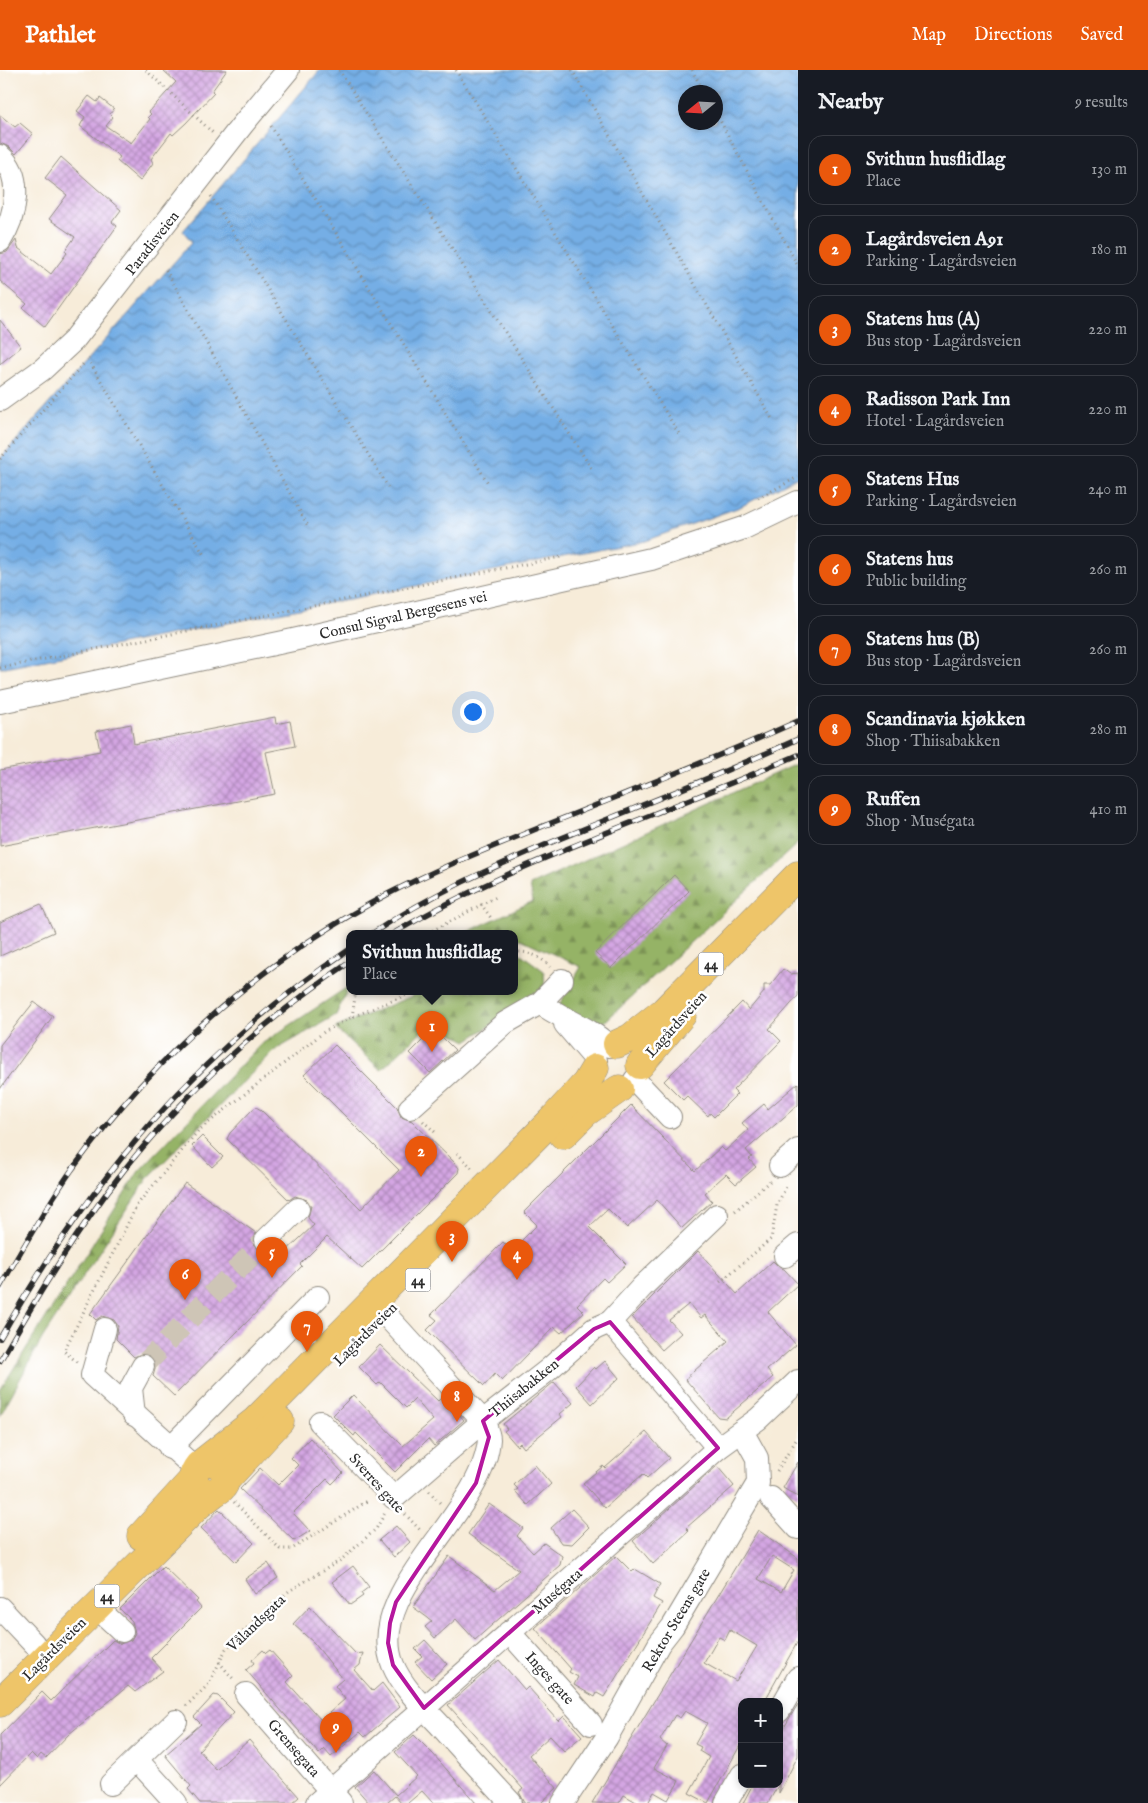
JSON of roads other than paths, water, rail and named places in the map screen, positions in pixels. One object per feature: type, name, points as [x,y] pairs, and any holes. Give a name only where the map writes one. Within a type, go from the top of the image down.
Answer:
[{"type":"main road","name":"Lagårdsveien","points":[[0,1678],[148,1530],[198,1470],[255,1421],[552,1121],[586,1083],[604,1054],[630,1038],[664,1011],[798,875]]},
{"type":"main road","name":"Lagårdsveien","points":[[0,1704],[198,1505],[224,1490],[250,1452],[584,1113],[631,1078],[675,1022],[798,898]]},
{"type":"main road","points":[[631,1049],[636,1055],[631,1078],[612,1088],[602,1083],[598,1077],[604,1054],[631,1049]]},
{"type":"main road","points":[[198,1470],[212,1461],[221,1465],[224,1470],[224,1490]]},
{"type":"street","name":"Paradisveien","points":[[0,400],[43,369],[74,340],[288,70]]},
{"type":"street","points":[[0,156],[10,171],[15,202],[9,227],[0,241]]},
{"type":"street","name":"Consul Sigval Bergesens vei","points":[[0,702],[293,640],[651,559],[744,528],[798,502]]},
{"type":"street","points":[[410,1108],[505,1023],[540,1003],[562,980]]},
{"type":"street","points":[[540,1003],[558,1016],[597,1034],[604,1054]]},
{"type":"street","points":[[631,1078],[670,1117]]},
{"type":"street","points":[[786,1173],[798,1150]]},
{"type":"street","points":[[266,1240],[298,1209]]},
{"type":"street","name":"Thiisabakken","points":[[390,1494],[548,1370],[594,1329],[610,1322],[642,1287],[726,1213]]},
{"type":"street","points":[[170,1448],[318,1297]]},
{"type":"street","points":[[384,1314],[483,1421],[489,1437],[476,1483],[396,1602],[388,1643],[393,1665],[407,1687],[424,1708],[510,1803]]},
{"type":"street","points":[[610,1322],[718,1448]]},
{"type":"street","points":[[105,1328],[92,1375],[170,1448],[198,1470]]},
{"type":"street","points":[[134,1415],[131,1388],[143,1366]]},
{"type":"street","name":"Muségata","points":[[330,1799],[424,1708],[509,1632],[718,1448],[742,1431],[798,1381]]},
{"type":"street","name":"Sverres gate","points":[[320,1422],[390,1494]]},
{"type":"street","name":"Rektor Steens gate","points":[[564,1803],[607,1737],[659,1644],[673,1626],[758,1483],[756,1458],[742,1431]]},
{"type":"street","points":[[771,1498],[798,1528]]},
{"type":"street","points":[[96,1607],[122,1631]]},
{"type":"street","points":[[0,1608],[34,1644]]},
{"type":"street","name":"Inges gate","points":[[509,1632],[591,1724]]},
{"type":"street","points":[[783,1704],[798,1678]]},
{"type":"street","name":"Grensegata","points":[[246,1694],[330,1799]]},
{"type":"street","points":[[110,1784],[137,1760],[176,1720]]},
{"type":"street","points":[[137,1760],[176,1803]]},
{"type":"street","points":[[726,1803],[738,1782]]},
{"type":"water","points":[[320,70],[798,70],[798,477],[740,507],[644,541],[0,668],[0,459],[192,242],[183,231]]},
{"type":"tunnel","points":[[143,1366],[266,1240]]},
{"type":"railway","points":[[0,1287],[71,1171],[138,1088],[214,1014],[297,949],[342,920],[388,894],[426,876],[798,721]]},
{"type":"railway","points":[[378,930],[440,893],[487,870],[798,739]]},
{"type":"railway","points":[[399,930],[442,906],[542,859],[798,755]]},
{"type":"railway","points":[[0,1338],[35,1279],[72,1224],[110,1172],[151,1123],[195,1076],[243,1031],[294,989],[346,952]]},
{"type":"railway","points":[[0,1361],[74,1239],[124,1170],[149,1140],[229,1057],[288,1007],[346,965]]},
{"type":"place","name":"Svithun husflidlag","points":[[432,1052]]},
{"type":"place","name":"Lagårdsveien A91","points":[[421,1177]]},
{"type":"place","name":"Statens hus (A)","points":[[452,1262]]},
{"type":"place","name":"Statens Hus","points":[[272,1278]]},
{"type":"place","name":"Radisson Park Inn","points":[[517,1280]]},
{"type":"place","name":"Statens hus","points":[[185,1300]]},
{"type":"place","name":"Statens hus (B)","points":[[307,1352]]},
{"type":"place","name":"Scandinavia kjøkken","points":[[457,1422]]},
{"type":"place","name":"Ruffen","points":[[336,1753]]}]
